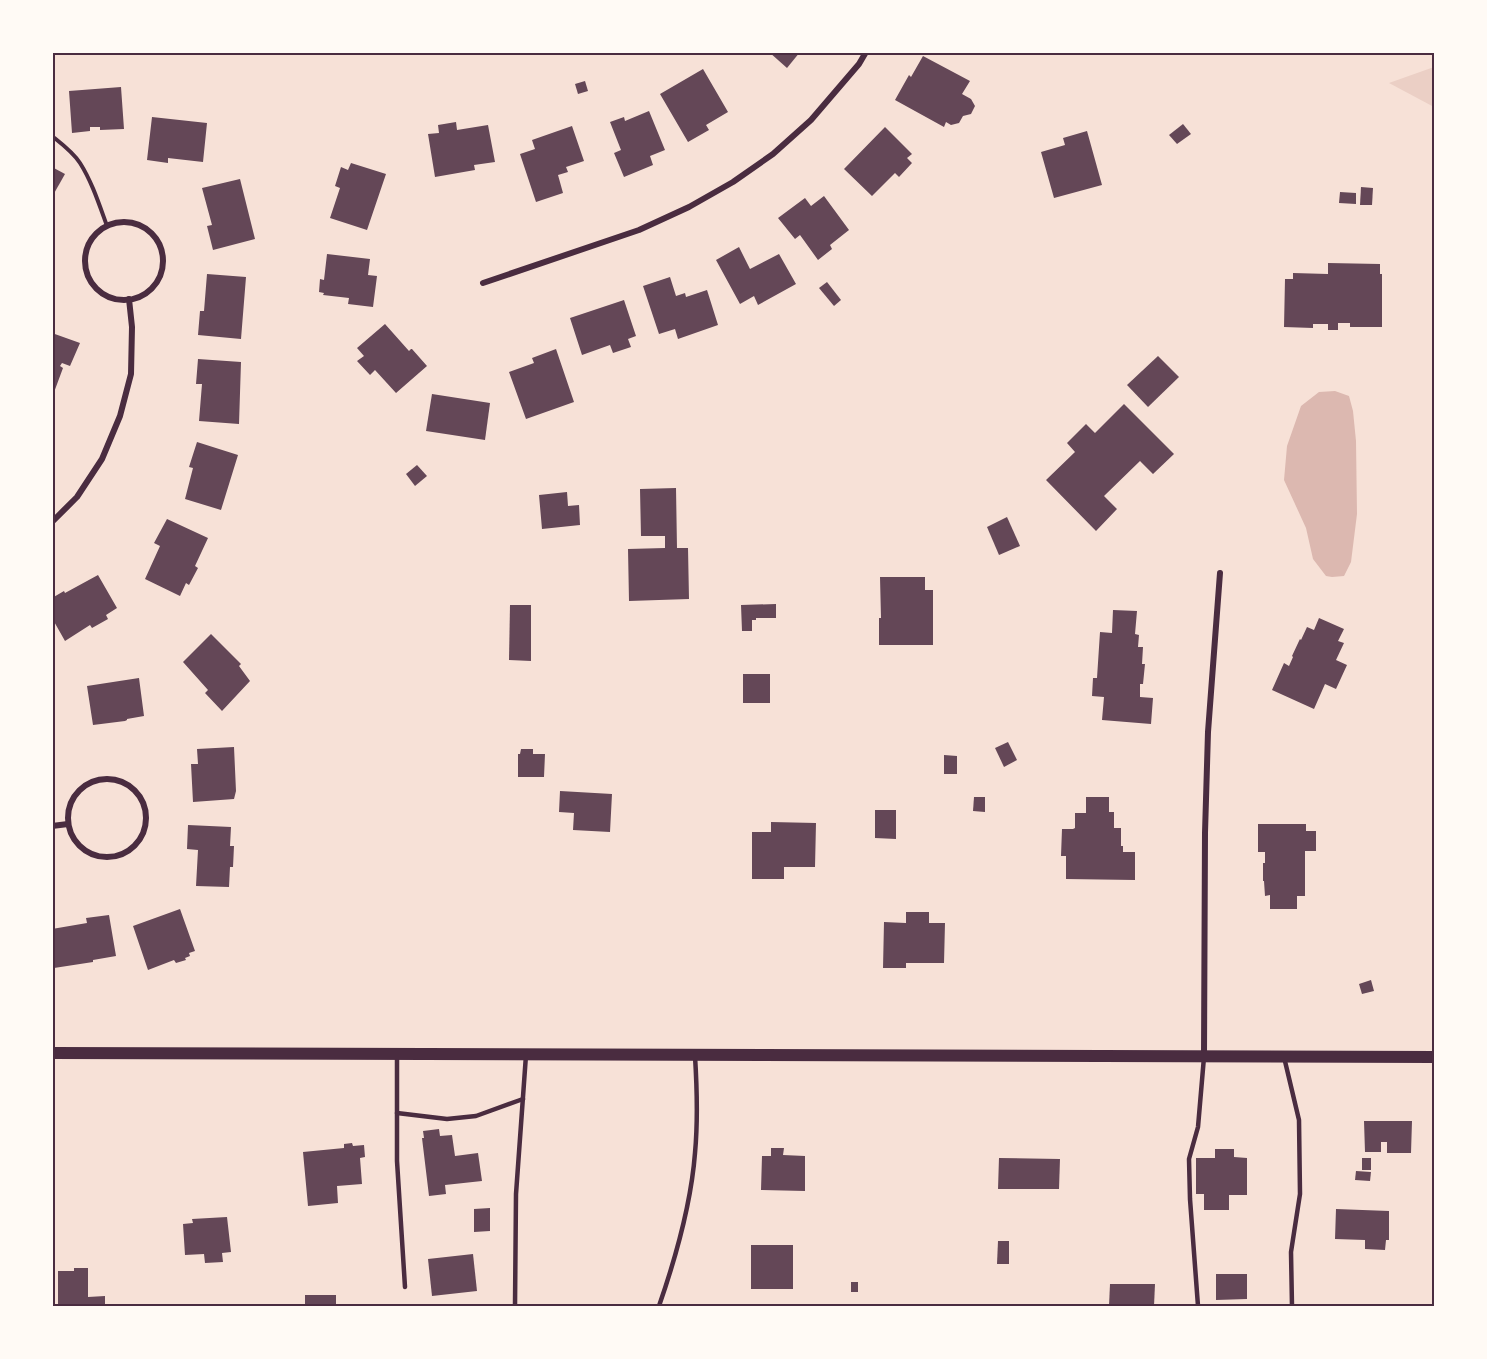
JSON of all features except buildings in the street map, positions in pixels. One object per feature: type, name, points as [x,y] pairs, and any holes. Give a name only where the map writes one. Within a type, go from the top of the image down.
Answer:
[{"type":"main road","points":[[52,1053],[1434,1058]]},
{"type":"street","points":[[483,283],[639,230],[689,207],[733,182],[773,153],[812,120],[859,64],[866,52]]},
{"type":"street","points":[[124,222],[136,224],[151,232],[159,242],[163,253],[163,265],[159,278],[146,294],[129,299],[108,296],[99,290],[89,277],[85,261],[88,247],[95,235],[107,226],[124,222]]},
{"type":"street","points":[[52,522],[77,497],[102,459],[120,416],[131,374],[132,327],[129,299]]},
{"type":"street","points":[[1204,1057],[1208,732],[1220,573]]},
{"type":"street","points":[[102,780],[116,781],[130,787],[144,805],[146,820],[143,834],[128,852],[117,856],[101,857],[85,850],[74,839],[68,824],[69,811],[76,796],[90,783],[102,780]]},
{"type":"street","points":[[52,826],[68,824]]},
{"type":"lane","points":[[397,1054],[397,1161],[405,1287]]},
{"type":"lane","points":[[515,1306],[516,1194],[526,1055]]},
{"type":"lane","points":[[660,1306],[689,1200],[696,1134],[696,1055]]},
{"type":"lane","points":[[1198,1306],[1189,1159],[1198,1127],[1204,1057]]},
{"type":"lane","points":[[1284,1057],[1299,1120],[1300,1194],[1291,1252],[1292,1306]]},
{"type":"lane","points":[[397,1113],[447,1119],[476,1116],[523,1099]]},
{"type":"path","points":[[52,136],[79,161],[96,195],[107,226]]},
{"type":"shaded area","points":[[1434,67],[1434,107],[1389,83]]},
{"type":"shaded area","points":[[1335,391],[1349,396],[1353,411],[1356,441],[1357,514],[1351,562],[1344,576],[1332,577],[1326,576],[1313,559],[1306,528],[1284,480],[1287,446],[1301,406],[1319,392]]}]
